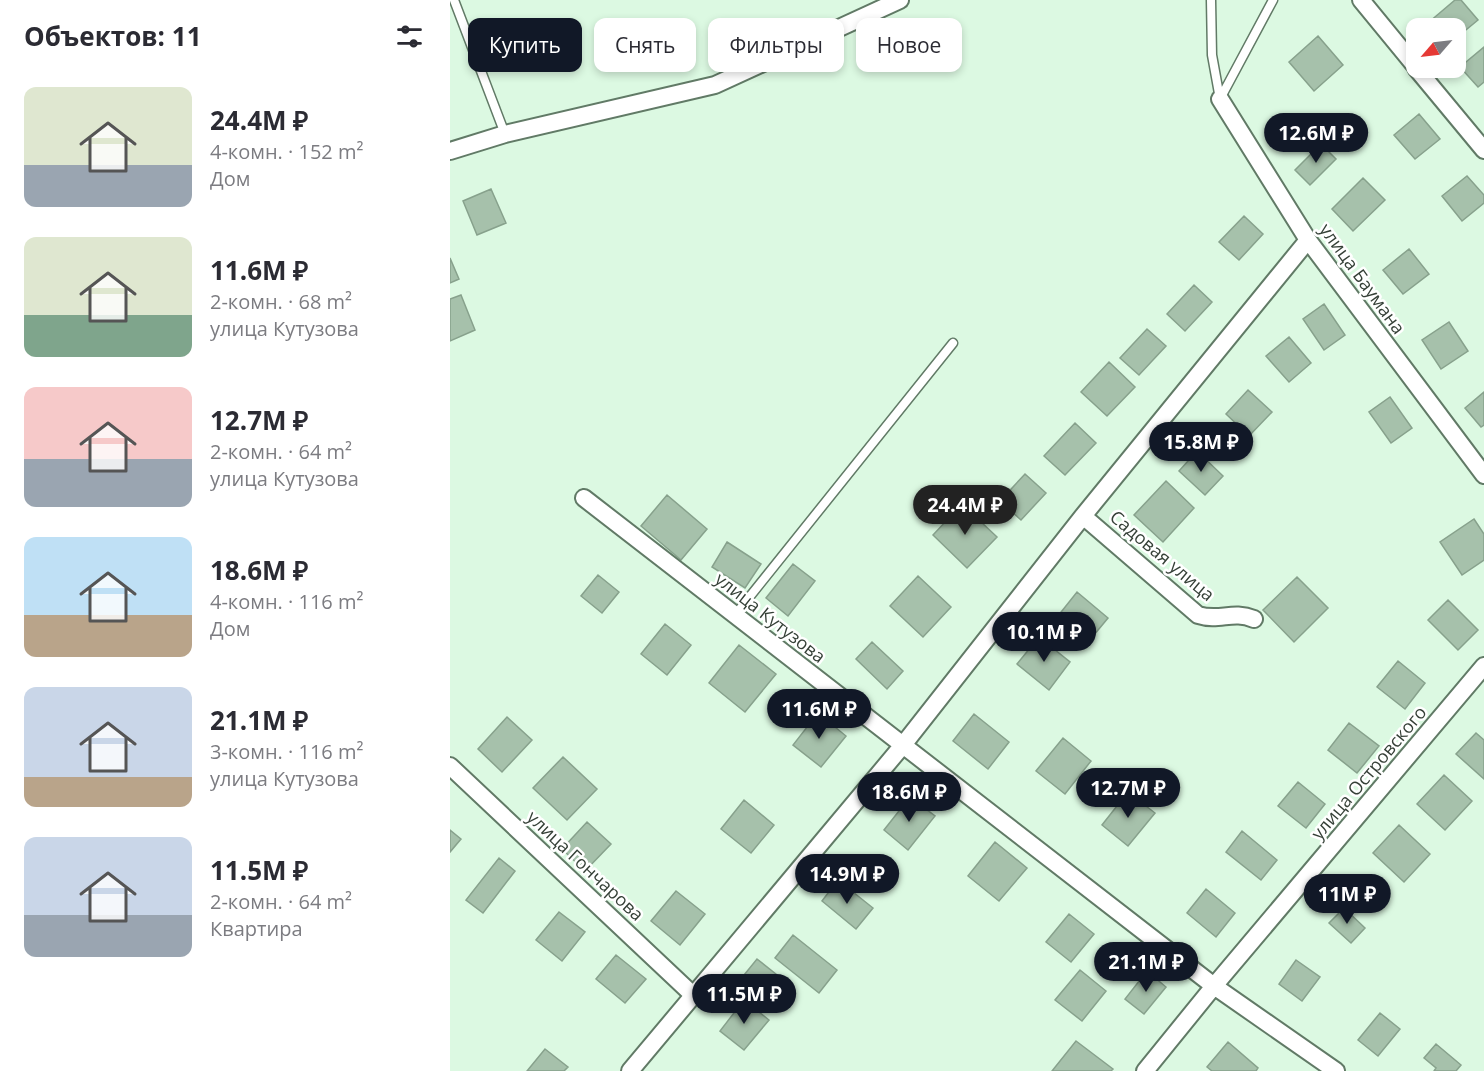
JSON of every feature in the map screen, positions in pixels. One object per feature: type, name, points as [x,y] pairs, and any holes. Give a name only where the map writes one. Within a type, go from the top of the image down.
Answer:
[{"type":"street","points":[[450,151],[505,134],[715,85],[900,0]]},
{"type":"street","points":[[1361,0],[1406,55]]},
{"type":"street","points":[[1425,78],[1484,150]]},
{"type":"street","name":"улица Баумана","points":[[1220,99],[1308,240],[1484,475]]},
{"type":"street","points":[[630,1071],[903,745],[1083,516],[1308,240]]},
{"type":"street","name":"улица Кутузова","points":[[584,498],[1214,986],[1336,1071]]},
{"type":"street","name":"Садовая улица","points":[[1083,516],[1198,615],[1219,618],[1230,614],[1244,615],[1254,619]]},
{"type":"street","name":"улица Островского","points":[[1145,1071],[1484,666]]},
{"type":"street","name":"улица Гончарова","points":[[450,766],[693,995]]},
{"type":"lane","points":[[454,0],[505,134]]},
{"type":"lane","points":[[1211,0],[1212,55],[1220,99]]},
{"type":"lane","points":[[1220,99],[1273,0]]},
{"type":"lane","points":[[735,615],[953,343]]},
{"type":"building","points":[[1455,0],[1461,0],[1478,20],[1466,30],[1466,18],[1434,18]]},
{"type":"building","points":[[1318,36],[1343,65],[1314,91],[1289,62]]},
{"type":"building","points":[[1484,47],[1484,82],[1478,87],[1466,74],[1466,62]]},
{"type":"building","points":[[1419,114],[1440,139],[1415,159],[1394,135]]},
{"type":"building","points":[[1321,144],[1336,159],[1310,185],[1295,170]]},
{"type":"building","points":[[1467,176],[1484,195],[1484,203],[1462,221],[1442,196]]},
{"type":"building","points":[[1363,178],[1385,200],[1353,231],[1332,209]]},
{"type":"building","points":[[491,189],[506,223],[477,235],[463,201]]},
{"type":"building","points":[[1244,216],[1263,234],[1239,260],[1219,242]]},
{"type":"building","points":[[1409,249],[1429,274],[1403,294],[1383,270]]},
{"type":"building","points":[[450,258],[459,279],[450,283]]},
{"type":"building","points":[[1194,285],[1212,302],[1185,331],[1167,314]]},
{"type":"building","points":[[461,295],[475,330],[450,341],[450,299]]},
{"type":"building","points":[[1324,304],[1345,335],[1324,350],[1303,319]]},
{"type":"building","points":[[1449,322],[1468,351],[1441,369],[1422,340]]},
{"type":"building","points":[[1147,329],[1166,346],[1139,375],[1120,358]]},
{"type":"building","points":[[1289,337],[1311,363],[1289,382],[1266,356]]},
{"type":"building","points":[[1109,362],[1135,387],[1107,416],[1081,392]]},
{"type":"building","points":[[1248,390],[1272,412],[1249,436],[1226,414]]},
{"type":"building","points":[[1484,392],[1484,425],[1481,427],[1465,408]]},
{"type":"building","points":[[1390,397],[1412,428],[1391,443],[1369,412]]},
{"type":"building","points":[[1075,423],[1096,443],[1065,475],[1044,456]]},
{"type":"building","points":[[1197,451],[1223,476],[1205,495],[1179,471]]},
{"type":"building","points":[[1025,474],[1046,493],[1021,520],[1000,501]]},
{"type":"building","points":[[1166,481],[1194,508],[1163,542],[1134,515]]},
{"type":"building","points":[[667,495],[707,529],[681,560],[641,526]]},
{"type":"building","points":[[962,504],[997,537],[967,568],[933,535]]},
{"type":"building","points":[[1474,519],[1484,534],[1484,560],[1462,575],[1440,542]]},
{"type":"building","points":[[727,542],[761,564],[745,588],[712,567]]},
{"type":"building","points":[[793,564],[815,581],[788,616],[766,598]]},
{"type":"building","points":[[598,575],[619,592],[602,613],[581,596]]},
{"type":"building","points":[[918,576],[951,607],[923,637],[890,606]]},
{"type":"building","points":[[1297,577],[1328,608],[1294,642],[1263,610]]},
{"type":"building","points":[[1077,592],[1108,618],[1089,641],[1058,616]]},
{"type":"building","points":[[1448,600],[1478,630],[1458,650],[1428,620]]},
{"type":"building","points":[[665,624],[691,645],[667,675],[641,654]]},
{"type":"building","points":[[1039,637],[1070,662],[1049,690],[1017,664]]},
{"type":"building","points":[[872,642],[903,671],[887,689],[856,659]]},
{"type":"building","points":[[739,645],[776,674],[745,712],[709,683]]},
{"type":"building","points":[[1398,661],[1425,683],[1405,709],[1377,687]]},
{"type":"building","points":[[818,713],[846,736],[821,767],[793,745]]},
{"type":"building","points":[[974,714],[1009,742],[988,769],[953,741]]},
{"type":"building","points":[[507,717],[532,740],[502,772],[478,749]]},
{"type":"building","points":[[1349,723],[1379,746],[1357,773],[1328,750]]},
{"type":"building","points":[[1476,733],[1484,740],[1484,779],[1456,754]]},
{"type":"building","points":[[1063,738],[1091,761],[1065,794],[1036,771]]},
{"type":"building","points":[[563,757],[597,789],[567,820],[533,788]]},
{"type":"building","points":[[1444,775],[1472,801],[1445,830],[1417,804]]},
{"type":"building","points":[[1298,782],[1325,804],[1306,828],[1278,806]]},
{"type":"building","points":[[1128,792],[1155,813],[1128,846],[1102,825]]},
{"type":"building","points":[[910,797],[935,816],[908,850],[884,830]]},
{"type":"building","points":[[744,800],[774,825],[751,853],[721,829]]},
{"type":"building","points":[[587,822],[611,844],[585,871],[562,849]]},
{"type":"building","points":[[1399,825],[1430,854],[1404,882],[1373,853]]},
{"type":"building","points":[[450,830],[461,839],[450,852]]},
{"type":"building","points":[[1242,831],[1277,860],[1261,880],[1226,852]]},
{"type":"building","points":[[995,842],[1027,868],[999,901],[968,876]]},
{"type":"building","points":[[499,858],[515,871],[483,913],[466,900]]},
{"type":"building","points":[[838,880],[873,908],[856,929],[822,901]]},
{"type":"building","points":[[1206,889],[1235,913],[1216,937],[1187,913]]},
{"type":"building","points":[[676,891],[705,914],[680,945],[651,921]]},
{"type":"building","points":[[1344,908],[1365,928],[1351,943],[1329,923]]},
{"type":"building","points":[[559,912],[585,932],[562,961],[536,940]]},
{"type":"building","points":[[1069,914],[1094,934],[1071,962],[1046,942]]},
{"type":"building","points":[[793,935],[837,970],[819,993],[775,958]]},
{"type":"building","points":[[616,955],[646,979],[625,1003],[596,979]]},
{"type":"building","points":[[757,959],[781,978],[760,1004],[736,985]]},
{"type":"building","points":[[1296,960],[1320,977],[1302,1001],[1279,984]]},
{"type":"building","points":[[1080,970],[1106,991],[1082,1021],[1055,1000]]},
{"type":"building","points":[[1147,971],[1166,987],[1144,1014],[1125,999]]},
{"type":"building","points":[[744,1000],[769,1020],[744,1050],[720,1031]]},
{"type":"building","points":[[1380,1013],[1400,1029],[1378,1056],[1358,1040]]},
{"type":"building","points":[[1076,1041],[1113,1069],[1111,1071],[1052,1071]]},
{"type":"building","points":[[1228,1042],[1258,1068],[1256,1071],[1212,1071],[1207,1067]]},
{"type":"building","points":[[1436,1044],[1461,1065],[1456,1071],[1434,1071],[1436,1068],[1424,1058]]},
{"type":"building","points":[[545,1049],[568,1067],[564,1071],[527,1071]]}]
